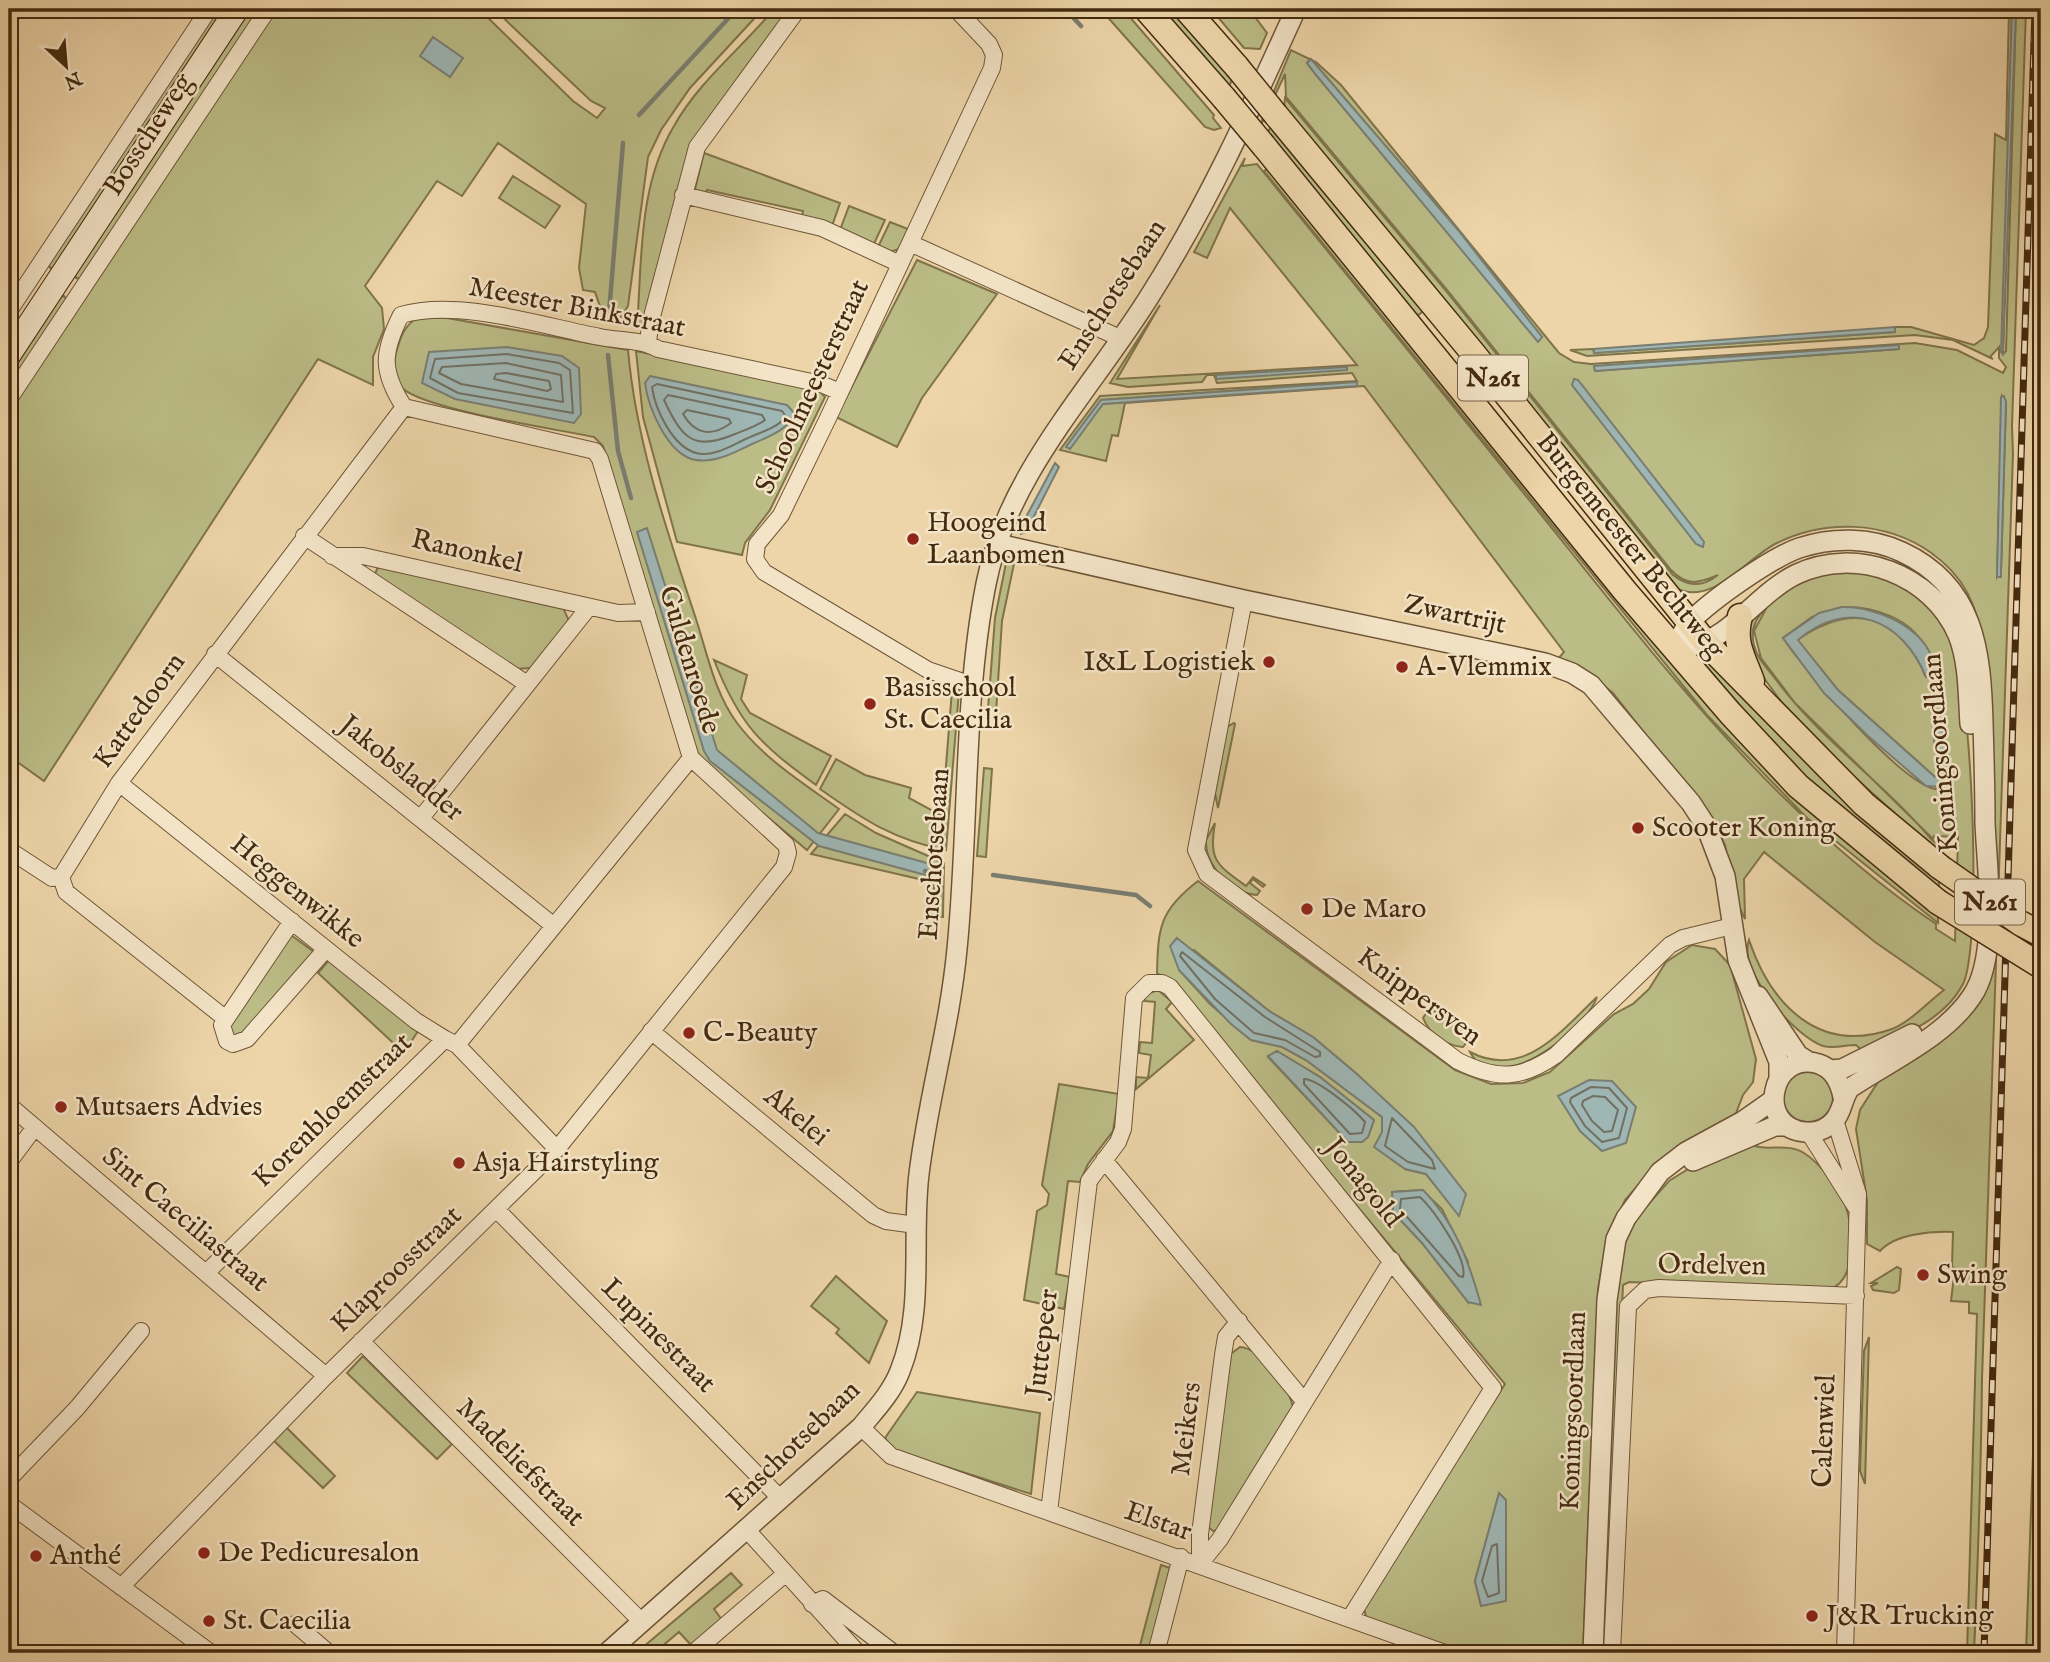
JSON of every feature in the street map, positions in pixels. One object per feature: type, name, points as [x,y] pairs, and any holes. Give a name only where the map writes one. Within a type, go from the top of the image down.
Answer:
[{"type":"main road","name":"Bosscheweg","points":[[9,355],[237,9]]},
{"type":"main road","name":"Burgemeester Bechtweg","points":[[1146,9],[1264,146],[1674,650],[1798,786],[1938,902],[2041,966]]},
{"type":"main road","name":"Burgemeester Bechtweg","points":[[1186,9],[1473,353],[1706,643],[1864,804],[1940,867],[2020,923],[2041,934]]},
{"type":"main road","points":[[1740,616],[1735,634],[1738,651],[1756,695]]},
{"type":"street","name":"Bosscheweg","points":[[9,312],[209,9]]},
{"type":"street","name":"Bosscheweg","points":[[9,399],[268,9]]},
{"type":"street","points":[[648,344],[650,324],[694,155],[703,137],[798,9]]},
{"type":"street","name":"Schoolmeesterstraat","points":[[956,9],[995,55],[992,68],[781,515],[757,544],[755,559],[764,572],[928,670],[975,685]]},
{"type":"street","name":"Enschotsebaan","points":[[607,1653],[862,1427],[890,1391],[906,1350],[914,1314],[919,1174],[944,1043],[957,950],[981,616],[998,544],[1023,483],[1122,339],[1179,248],[1246,118],[1296,9]]},
{"type":"street","points":[[683,195],[822,228],[900,264]]},
{"type":"street","points":[[909,243],[1122,339]]},
{"type":"street","points":[[58,280],[79,294]]},
{"type":"street","name":"Meester Binkstraat","points":[[404,407],[387,379],[386,362],[391,336],[401,315],[415,310],[460,311],[648,344],[658,349],[821,384],[840,392]]},
{"type":"street","name":"Kattedoorn","points":[[61,877],[119,783],[404,407]]},
{"type":"street","name":"Guldenroede","points":[[404,407],[595,451],[600,459],[691,758],[554,926],[451,1042]]},
{"type":"street","points":[[304,536],[527,684]]},
{"type":"street","name":"Koningsoordlaan","points":[[1674,650],[1689,623],[1784,554],[1817,542],[1854,540],[1889,546],[1935,572],[1952,590],[1973,631],[1981,679],[1988,919],[1984,964],[1974,994],[1957,1015],[1850,1088],[1843,1097]]},
{"type":"street","name":"Zwartrijt","points":[[998,544],[1244,600],[1545,663],[1572,673],[1591,685],[1691,803],[1706,826],[1725,876],[1738,960],[1752,990],[1757,1013],[1779,1062],[1779,1078]]},
{"type":"street","name":"Ranonkel","points":[[332,556],[363,556],[618,613],[647,612]]},
{"type":"street","name":"Koningsoordlaan","points":[[1674,650],[1706,643],[1797,574],[1822,566],[1851,562],[1877,566],[1921,587],[1937,603],[1959,637],[1965,661],[1976,792],[1980,917],[1975,964],[1966,988],[1950,1010],[1934,1024],[1842,1069],[1830,1070]]},
{"type":"street","name":"Knippersven","points":[[1244,600],[1198,842],[1198,857],[1208,874],[1458,1061],[1482,1072],[1498,1075],[1517,1074],[1537,1068],[1556,1055],[1670,945],[1684,938],[1732,926]]},
{"type":"street","points":[[421,818],[589,607]]},
{"type":"street","name":"Jakobsladder","points":[[215,654],[554,926]]},
{"type":"street","name":"Klaproosstraat","points":[[121,1587],[326,1376],[557,1149],[784,867],[788,853],[786,845],[691,758]]},
{"type":"street","name":"Heggenwikke","points":[[119,783],[416,1021],[451,1042]]},
{"type":"street","points":[[9,850],[52,878],[61,877],[66,892],[226,1019]]},
{"type":"street","points":[[292,921],[226,1019],[222,1030],[227,1041],[233,1044],[247,1039],[326,949]]},
{"type":"street","name":"Jonagold","points":[[1089,1181],[1118,1142],[1123,1129],[1134,998],[1149,983],[1162,982],[1170,986],[1493,1388],[1350,1618]]},
{"type":"street","name":"Zwartrijt","points":[[1752,990],[1767,1007],[1798,1055],[1809,1062]]},
{"type":"street","name":"Akelei","points":[[651,1031],[873,1215],[886,1221],[916,1225]]},
{"type":"street","name":"Korenbloemstraat","points":[[206,1273],[451,1042],[557,1149]]},
{"type":"street","points":[[1809,1133],[1819,1131],[1835,1120],[1843,1097],[1841,1087],[1830,1070],[1809,1062],[1797,1064],[1779,1078],[1773,1100],[1775,1110],[1786,1126],[1809,1133],[1816,1139],[1858,1211]]},
{"type":"street","name":"Koningsoordlaan","points":[[1593,1653],[1609,1270],[1616,1240],[1626,1218],[1660,1171],[1686,1152],[1743,1121],[1773,1100]]},
{"type":"street","name":"Sint Caeciliastraat","points":[[9,1105],[326,1376]]},
{"type":"street","name":"Calenwiel","points":[[1835,1120],[1856,1182],[1858,1211],[1845,1653]]},
{"type":"street","name":"Koningsoordlaan","points":[[1653,1184],[1717,1150],[1775,1126],[1786,1126]]},
{"type":"street","points":[[9,1162],[34,1127]]},
{"type":"street","points":[[1104,1160],[1304,1401]]},
{"type":"street","name":"Juttepeer","points":[[1049,1512],[1089,1181]]},
{"type":"street","name":"Lupinestraat","points":[[497,1210],[781,1499]]},
{"type":"street","points":[[1200,1564],[1220,1539],[1392,1260]]},
{"type":"street","name":"Ordelven","points":[[1612,1653],[1628,1306],[1645,1290],[1659,1288],[1856,1296]]},
{"type":"street","name":"Meikers","points":[[1200,1564],[1200,1534],[1223,1355],[1226,1337],[1239,1321]]},
{"type":"street","points":[[9,1479],[76,1408],[141,1331]]},
{"type":"street","name":"Madeliefstraat","points":[[361,1341],[642,1622]]},
{"type":"street","name":"Elstar","points":[[862,1427],[891,1456],[1445,1653]]},
{"type":"street","points":[[9,1504],[211,1653]]},
{"type":"street","points":[[747,1530],[858,1653]]},
{"type":"street","points":[[1156,1653],[1181,1557]]},
{"type":"street","points":[[693,1653],[785,1574]]},
{"type":"street","points":[[812,1604],[823,1599],[834,1605],[894,1653]]},
{"type":"street","points":[[295,1624],[329,1653]]},
{"type":"green space","points":[[216,9],[228,9],[54,272],[47,264]]},
{"type":"green space","points":[[249,9],[261,9],[82,279],[76,278],[74,272]]},
{"type":"green space","points":[[276,9],[479,9],[573,101],[597,118],[605,108],[591,101],[494,9],[763,9],[690,88],[661,130],[648,157],[628,306],[621,317],[604,318],[595,292],[583,290],[579,268],[586,204],[498,143],[462,196],[437,181],[365,286],[382,308],[384,329],[373,357],[373,385],[318,359],[44,781],[9,756],[9,412]]},
{"type":"green space","points":[[774,9],[793,9],[692,146],[644,326],[637,328],[644,224],[654,173],[662,149],[684,110],[708,79]]},
{"type":"green space","points":[[1085,9],[1123,9],[1214,115],[1213,118],[1221,128],[1214,130],[1205,127],[1104,13],[1095,17]]},
{"type":"green space","points":[[1159,9],[1174,9],[1233,77],[1228,89]]},
{"type":"green space","points":[[1211,9],[1249,9],[1267,33],[1260,49],[1244,48]]},
{"type":"green space","points":[[2009,9],[2012,9],[2003,354],[2006,351],[2016,9],[2026,9],[1977,1584],[1974,1653],[1967,1653],[1977,1314],[1969,1313],[1969,1302],[1951,1301],[1955,1268],[1952,1267],[1953,1232],[1904,1237],[1880,1251],[1867,1244],[1867,1200],[1856,1129],[1860,1110],[1878,1082],[1979,993],[1983,645],[1973,604],[1952,571],[1930,552],[1894,534],[1855,527],[1815,530],[1777,543],[1729,578],[1703,591],[1689,592],[1675,588],[1284,109],[1285,98],[1447,292],[1673,575],[1684,582],[1695,584],[1707,582],[1718,575],[1694,582],[1683,579],[1671,570],[1448,291],[1286,97],[1285,74],[1253,142],[1291,50],[1310,59],[1316,62],[1341,85],[1559,353],[1574,362],[1591,364],[1915,343],[1957,350],[2003,373],[2006,367],[1999,358],[1999,347],[1990,357],[1993,359],[1953,340],[1915,335],[1587,356],[1570,350],[1593,349],[1594,353],[1895,332],[1895,327],[1911,327],[1974,345],[1984,338],[1988,327],[1995,134],[2006,140]],"holes":[[[1310,59],[1458,230],[1542,337],[1538,341],[1316,75],[1307,63]],[[1899,346],[1899,349],[1595,371],[1594,367]],[[2002,396],[2006,402],[2001,571],[1997,577]]]},
{"type":"green space","points":[[1272,123],[1427,308],[1417,316],[1267,135]]},
{"type":"green space","points":[[704,153],[840,203],[832,226],[802,216],[803,211],[707,190],[705,196],[695,189]]},
{"type":"green space","points":[[1245,158],[1242,166],[1257,164],[1635,632],[1726,738],[1825,837],[1879,882],[1936,924],[1936,929],[1955,941],[1958,837],[1934,836],[1933,839],[1917,823],[1932,840],[1940,846],[1940,854],[1848,771],[1783,704],[1755,666],[1745,632],[1762,609],[1802,580],[1812,575],[1833,572],[1872,574],[1890,580],[1922,600],[1936,614],[1948,631],[1956,655],[1969,748],[1972,806],[1972,917],[1969,959],[1963,984],[1945,1008],[1920,1026],[1865,1053],[1856,1045],[1823,1046],[1798,1030],[1784,1016],[1771,1001],[1752,968],[1748,953],[1749,940],[1758,964],[1785,1004],[1801,1019],[1820,1029],[1842,1035],[1866,1035],[1899,1026],[1944,990],[1875,942],[1764,852],[1744,879],[1745,919],[1738,905],[1725,845],[1714,822],[1613,693],[1588,673],[1558,659],[1564,652],[1364,386],[1125,403],[1118,436],[1112,435],[1106,461],[1060,450],[1100,396],[1357,381],[1352,373],[1217,383],[1214,375],[1207,375],[1202,382],[1128,387],[1110,383],[1160,305],[1117,379],[1357,365],[1230,208],[1207,258],[1194,252]],"holes":[[[1356,382],[1103,404],[1066,447],[1101,400]],[[1767,607],[1754,631],[1761,658],[1795,703],[1764,664],[1756,650],[1753,629]],[[1842,607],[1854,607],[1890,616],[1912,630],[1926,650],[1926,677],[1903,639],[1889,627],[1873,620],[1837,620],[1797,640],[1838,690],[1935,777],[1939,774],[1933,732],[1940,728],[1944,732],[1948,779],[1935,789],[1919,782],[1877,747],[1811,675],[1783,638],[1812,617]],[[1795,703],[1872,779],[1813,723]]]},
{"type":"green space","points":[[1270,167],[1655,641],[1938,913],[1938,923],[1807,818],[1707,715],[1264,171]]},
{"type":"green space","points":[[513,176],[560,206],[545,228],[499,198]]},
{"type":"green space","points":[[849,206],[885,220],[873,246],[840,230]]},
{"type":"green space","points":[[890,222],[908,229],[899,249],[890,252],[878,247]]},
{"type":"green space","points":[[917,260],[997,294],[922,398],[897,447],[836,417]]},
{"type":"green space","points":[[64,296],[67,300],[9,390],[9,371],[57,298]]},
{"type":"green space","points":[[417,318],[447,318],[628,350],[638,418],[654,486],[712,673],[723,699],[737,723],[759,748],[839,809],[807,850],[706,766],[697,752],[603,446],[594,437],[463,411],[437,404],[402,388],[394,372],[396,353],[403,333]]},
{"type":"green space","points":[[636,351],[820,391],[825,397],[770,510],[745,543],[742,555],[677,542],[643,417]]},
{"type":"green space","points":[[1015,559],[1002,621],[996,713],[988,709],[995,618],[1006,563]]},
{"type":"green space","points":[[378,567],[562,605],[569,621],[531,668],[515,669],[374,576]]},
{"type":"green space","points":[[714,660],[747,675],[741,699],[750,713],[831,756],[816,785],[780,757],[754,732],[733,702]]},
{"type":"green space","points":[[1710,661],[1824,781],[1939,878],[1939,892],[1801,776],[1705,665]]},
{"type":"green space","points":[[952,690],[959,691],[946,850],[911,841],[880,827],[820,789],[836,759],[865,775],[911,788],[909,798],[942,816]]},
{"type":"green space","points":[[1234,723],[1218,808],[1215,793],[1227,727]]},
{"type":"green space","points":[[984,768],[992,769],[986,857],[977,856]]},
{"type":"green space","points":[[845,814],[876,833],[944,863],[943,917],[931,916],[934,886],[923,880],[811,854]]},
{"type":"green space","points":[[1215,823],[1213,846],[1217,860],[1228,873],[1246,886],[1253,877],[1265,885],[1263,887],[1253,879],[1250,883],[1260,891],[1257,895],[1230,884],[1215,868],[1207,850],[1206,840]]},
{"type":"green space","points":[[1198,881],[1455,1070],[1491,1084],[1523,1083],[1550,1072],[1614,1014],[1633,1004],[1649,989],[1666,962],[1692,945],[1715,949],[1730,965],[1756,1059],[1753,1082],[1743,1095],[1733,1121],[1648,1174],[1625,1200],[1606,1242],[1598,1289],[1583,1653],[1455,1653],[1367,1620],[1363,1605],[1505,1384],[1169,980],[1157,973],[1160,931],[1169,911],[1185,891]],"holes":[[[1194,950],[1269,1011],[1313,1037],[1358,1075],[1459,1215],[1426,1174],[1405,1169],[1382,1132],[1382,1117],[1306,1060],[1282,1047],[1251,1040],[1210,1004],[1179,970]],[[1277,1051],[1320,1077],[1374,1120],[1368,1137],[1362,1142],[1348,1142],[1268,1057]],[[1422,1190],[1442,1209],[1468,1262],[1468,1302],[1422,1243],[1393,1212],[1393,1192]],[[1499,1494],[1506,1600],[1481,1605],[1475,1581]]]},
{"type":"green space","points":[[291,935],[314,952],[243,1035],[231,1037],[229,1025]]},
{"type":"green space","points":[[329,960],[418,1031],[404,1053],[318,973]]},
{"type":"green space","points":[[1158,990],[1172,1002],[1166,1009],[1194,1040],[1136,1089],[1136,1077],[1148,1078],[1151,1055],[1139,1053],[1140,1042],[1152,1043],[1155,1002],[1144,1001],[1147,994]]},
{"type":"green space","points":[[1597,997],[1589,1011],[1559,1042],[1518,1065],[1499,1069],[1482,1065],[1470,1052],[1489,1059],[1508,1060],[1524,1056],[1555,1037]]},
{"type":"green space","points":[[1430,1008],[1470,1038],[1463,1047],[1444,1041],[1429,1029],[1423,1018]]},
{"type":"green space","points":[[1808,1072],[1825,1080],[1833,1097],[1825,1114],[1808,1122],[1791,1114],[1783,1097],[1791,1080]]},
{"type":"green space","points":[[1059,1084],[1119,1094],[1113,1131],[1088,1164],[1080,1182],[1068,1181],[1056,1274],[1070,1277],[1064,1309],[1024,1300],[1037,1211],[1047,1205],[1049,1194],[1042,1185]]},
{"type":"green space","points":[[1753,1145],[1797,1150],[1810,1157],[1828,1176],[1842,1197],[1848,1215],[1851,1240],[1849,1265],[1838,1285],[1828,1290],[1629,1282],[1623,1285],[1608,1653],[1602,1653],[1614,1307],[1623,1247],[1636,1218],[1669,1181],[1693,1166]]},
{"type":"green space","points":[[1897,1267],[1901,1269],[1899,1290],[1894,1293],[1873,1290],[1871,1286],[1878,1283],[1871,1283]]},
{"type":"green space","points":[[836,1276],[887,1321],[869,1363],[836,1333],[839,1329],[811,1306]]},
{"type":"green space","points":[[2039,1284],[2041,1653],[2026,1653]]},
{"type":"green space","points":[[1869,1337],[1865,1484],[1860,1471],[1864,1351]]},
{"type":"green space","points":[[1240,1347],[1257,1354],[1266,1362],[1282,1382],[1293,1411],[1219,1530],[1213,1531],[1206,1525],[1228,1356]]},
{"type":"green space","points":[[363,1356],[452,1444],[437,1459],[347,1373]]},
{"type":"green space","points":[[917,1392],[1040,1413],[1031,1494],[894,1450],[885,1438]]},
{"type":"green space","points":[[285,1426],[335,1476],[323,1488],[272,1439]]},
{"type":"green space","points":[[1161,1565],[1170,1568],[1149,1653],[1138,1653]]},
{"type":"green space","points":[[731,1573],[742,1585],[714,1609],[722,1620],[692,1646],[679,1632],[654,1653],[636,1653]]},
{"type":"water","points":[[2012,9],[2016,9],[2003,354],[2001,352]]},
{"type":"water","points":[[433,37],[463,58],[450,77],[420,56]]},
{"type":"water","points":[[1311,59],[1458,230],[1542,337],[1538,342],[1316,75],[1307,63]]},
{"type":"water","points":[[1895,327],[1895,332],[1594,353],[1594,349]]},
{"type":"water","points":[[1899,345],[1899,349],[1595,371],[1594,366]]},
{"type":"water","points":[[507,347],[562,356],[579,368],[581,414],[574,423],[455,399],[422,383],[429,352]]},
{"type":"water","points":[[1347,367],[1347,370],[1216,379],[1216,375]]},
{"type":"water","points":[[650,376],[787,405],[795,414],[782,429],[765,438],[718,458],[696,460],[677,450],[661,429],[647,393],[645,383]]},
{"type":"water","points":[[1574,379],[1578,380],[1699,535],[1704,542],[1703,547],[1696,544],[1572,385]]},
{"type":"water","points":[[1357,382],[1357,386],[1103,404],[1070,449],[1066,447],[1101,400]]},
{"type":"water","points":[[2004,396],[2001,577],[1997,577],[2001,397]]},
{"type":"water","points":[[1055,463],[1059,467],[1026,532],[1021,534],[1019,530]]},
{"type":"water","points":[[647,528],[717,750],[818,833],[934,865],[929,876],[819,846],[710,761],[704,751],[637,532]]},
{"type":"water","points":[[1842,607],[1872,611],[1903,625],[1926,647],[1933,660],[1934,676],[1926,677],[1916,657],[1903,641],[1888,628],[1872,621],[1836,619],[1817,627],[1798,640],[1838,690],[1935,777],[1939,774],[1933,732],[1942,729],[1949,767],[1941,787],[1926,786],[1868,736],[1824,693],[1783,638],[1819,613]]},
{"type":"water","points":[[1177,938],[1269,1011],[1313,1037],[1414,1127],[1466,1194],[1459,1216],[1426,1174],[1405,1169],[1374,1147],[1382,1132],[1382,1117],[1306,1060],[1282,1047],[1251,1040],[1231,1024],[1179,970],[1170,946]]},
{"type":"water","points":[[1277,1051],[1320,1077],[1374,1120],[1368,1137],[1362,1142],[1348,1142],[1268,1056]]},
{"type":"water","points":[[1589,1080],[1612,1081],[1636,1107],[1626,1143],[1602,1151],[1580,1131],[1558,1096]]},
{"type":"water","points":[[1423,1190],[1444,1215],[1460,1243],[1481,1305],[1468,1302],[1422,1243],[1393,1212],[1392,1192]]},
{"type":"water","points":[[1499,1493],[1506,1500],[1506,1601],[1481,1606],[1475,1581]]},
{"type":"waterway","points":[[639,115],[737,9]]},
{"type":"waterway","points":[[1065,9],[1081,26]]},
{"type":"waterway","points":[[609,313],[623,143]]},
{"type":"waterway","points":[[608,355],[618,451],[631,498]]},
{"type":"waterway","points":[[925,871],[939,875]]},
{"type":"waterway","points":[[993,875],[1136,895],[1150,906]]},
{"type":"railway","points":[[1984,1653],[2035,9]]},
{"type":"place","name":"Hoogeind Laanbomen","points":[[913,539]]},
{"type":"place","name":"I&L Logistiek","points":[[1269,662]]},
{"type":"place","name":"A-Vlemmix","points":[[1402,667]]},
{"type":"place","name":"Basisschool St. Caecilia","points":[[870,704]]},
{"type":"place","name":"Scooter Koning","points":[[1638,828]]},
{"type":"place","name":"De Maro","points":[[1307,909]]},
{"type":"place","name":"C-Beauty","points":[[689,1033]]},
{"type":"place","name":"Mutsaers Advies","points":[[61,1107]]},
{"type":"place","name":"Asja Hairstyling","points":[[459,1163]]},
{"type":"place","name":"Swing","points":[[1923,1275]]},
{"type":"place","name":"De Pedicuresalon","points":[[204,1553]]},
{"type":"place","name":"Anthé","points":[[36,1556]]},
{"type":"place","name":"J&R Trucking","points":[[1812,1616]]},
{"type":"place","name":"St. Caecilia","points":[[209,1621]]}]
